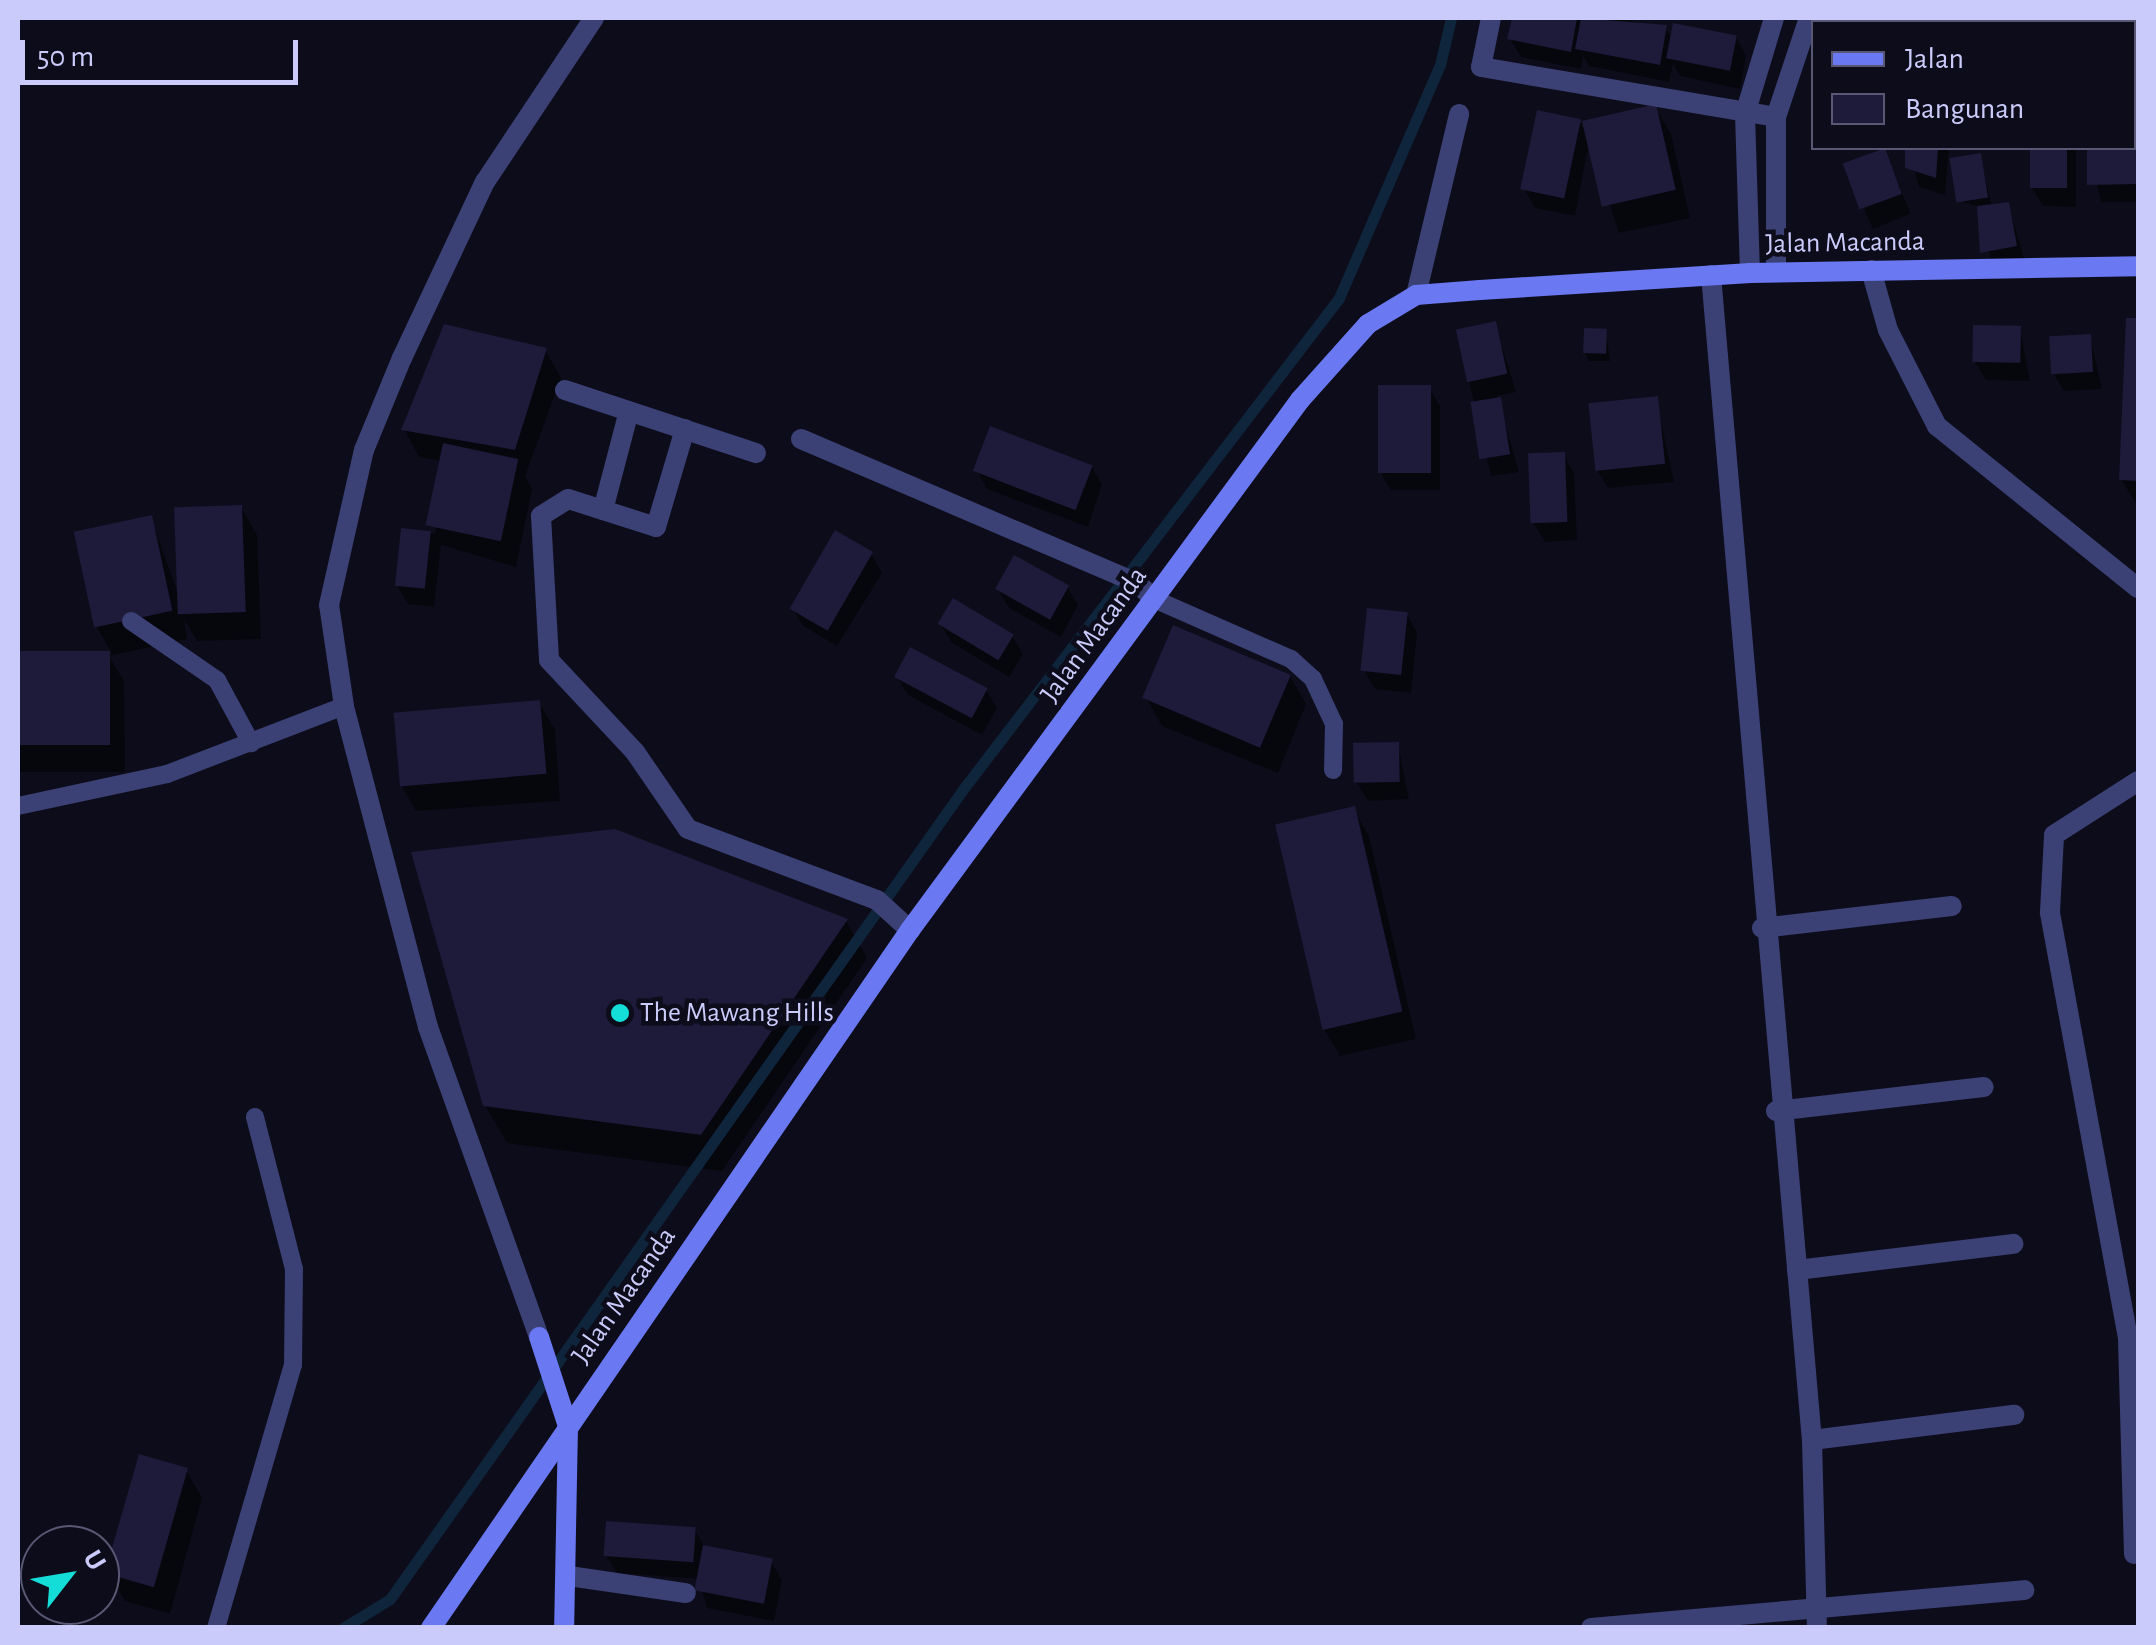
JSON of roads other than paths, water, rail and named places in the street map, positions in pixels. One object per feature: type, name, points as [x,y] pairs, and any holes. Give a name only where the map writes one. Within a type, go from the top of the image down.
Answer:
[{"type":"street","points":[[564,1628],[570,1576],[568,1426],[428,1026],[334,710],[329,604],[364,450],[485,182],[594,18]]},
{"type":"street","points":[[1491,18],[1480,67],[1776,117]]},
{"type":"street","points":[[1750,273],[1745,114],[1774,18]]},
{"type":"street","points":[[1776,272],[1776,117],[1809,18]]},
{"type":"street","points":[[1416,296],[1460,114]]},
{"type":"street","name":"Jalan Macanda","points":[[431,1628],[905,926],[1312,388],[1368,324],[1416,296],[1750,273],[2138,266]]},
{"type":"street","points":[[1871,270],[1888,330],[1937,426],[2138,588]]},
{"type":"street","points":[[1711,275],[1776,1111],[1797,1270],[1812,1440],[1818,1619]]},
{"type":"street","points":[[565,390],[756,452]]},
{"type":"street","points":[[602,510],[629,411]]},
{"type":"street","points":[[685,429],[656,527],[568,499],[541,516],[549,660],[636,752],[688,828],[877,900],[905,926]]},
{"type":"street","points":[[801,439],[1117,574],[1154,599]]},
{"type":"street","points":[[2134,1554],[2128,1338],[2050,912],[2054,835],[2138,781]]},
{"type":"street","points":[[1762,928],[1952,906]]},
{"type":"street","points":[[1776,1111],[1984,1087]]},
{"type":"street","points":[[1797,1270],[2013,1244]]},
{"type":"street","points":[[1812,1440],[2014,1415]]},
{"type":"street","points":[[570,1576],[686,1593]]},
{"type":"street","points":[[1591,1628],[1818,1619],[2024,1590]]},
{"type":"lane","points":[[1154,599],[1291,659],[1313,679],[1334,724],[1333,770]]},
{"type":"lane","points":[[130,621],[218,680],[251,743]]},
{"type":"lane","points":[[18,806],[167,774],[334,710]]},
{"type":"lane","points":[[216,1628],[293,1365],[294,1268],[255,1117]]},
{"type":"waterway","points":[[343,1628],[390,1599],[964,788],[1339,298],[1440,65],[1451,18]]},
{"type":"place","name":"The Mawang Hills","points":[[620,1013]]}]
